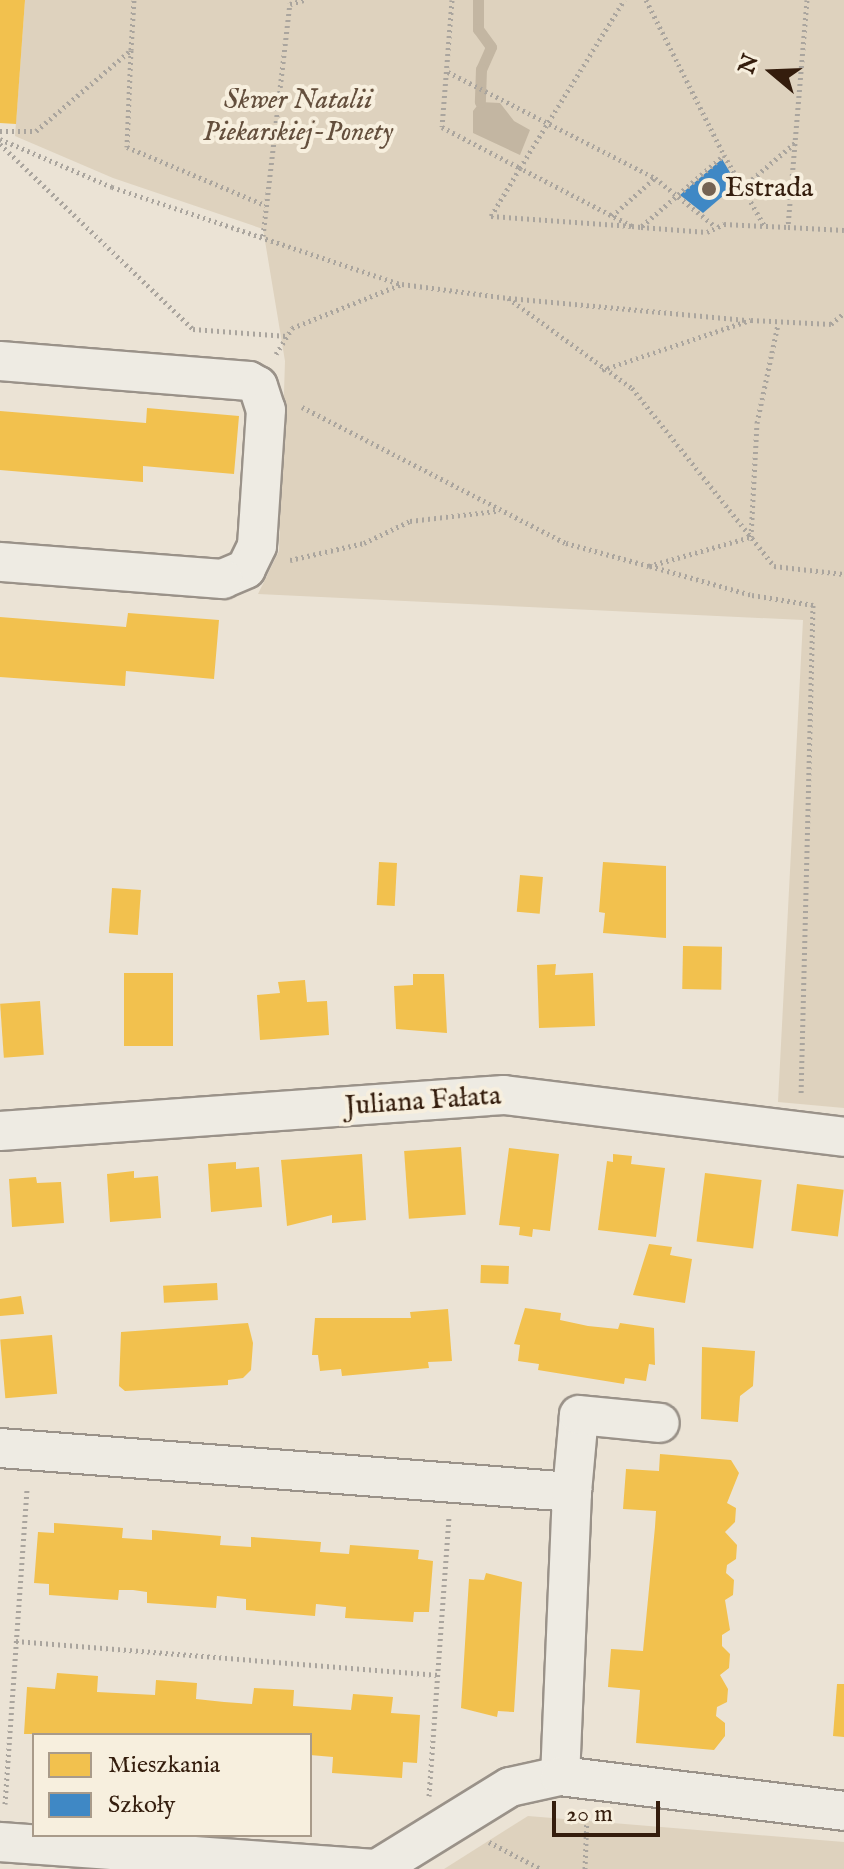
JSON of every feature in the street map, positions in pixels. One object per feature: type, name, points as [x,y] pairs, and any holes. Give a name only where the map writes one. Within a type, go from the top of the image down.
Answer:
[{"type":"street","points":[[0,361],[249,381],[258,386],[266,410],[257,546],[246,569],[223,579],[0,562]]},
{"type":"street","name":"Juliana Fałata","points":[[0,1131],[504,1095],[844,1137]]},
{"type":"street","points":[[574,1778],[572,1492],[579,1415],[660,1423]]},
{"type":"street","points":[[0,1448],[572,1492]]},
{"type":"street","points":[[69,1837],[375,1869],[510,1787],[574,1778],[844,1811]]},
{"type":"street","points":[[2,1830],[32,1833]]},
{"type":"path","points":[[134,0],[127,147],[265,205]]},
{"type":"path","points":[[263,236],[289,2],[304,0]]},
{"type":"path","points":[[452,0],[442,127],[632,226]]},
{"type":"path","points":[[624,0],[491,216],[707,232],[716,227],[765,226],[844,230]]},
{"type":"path","points":[[646,0],[724,155],[765,226]]},
{"type":"path","points":[[788,227],[807,0]]},
{"type":"path","points":[[0,131],[36,131],[131,50]]},
{"type":"path","points":[[448,72],[549,121],[655,178],[716,227]]},
{"type":"path","points":[[0,142],[112,187],[402,284],[508,298],[778,324],[831,324],[844,313]]},
{"type":"path","points":[[0,142],[193,329],[287,336]]},
{"type":"path","points":[[743,187],[796,142]]},
{"type":"path","points":[[641,227],[724,155]]},
{"type":"path","points":[[612,216],[655,178]]},
{"type":"path","points":[[402,284],[292,328],[258,386],[391,449],[497,511],[566,543],[752,595],[813,605],[800,1130]]},
{"type":"path","points":[[508,298],[601,370],[632,388],[774,566],[844,574]]},
{"type":"path","points":[[601,370],[751,320]]},
{"type":"path","points":[[751,537],[757,423],[778,324]]},
{"type":"path","points":[[246,569],[364,543],[410,521],[497,511]]},
{"type":"path","points":[[649,566],[751,537]]},
{"type":"path","points":[[2,1830],[28,1482]]},
{"type":"path","points":[[449,1510],[439,1675],[438,1831],[541,1869]]},
{"type":"path","points":[[16,1641],[439,1675]]},
{"type":"path","points":[[574,1778],[585,1869]]},
{"type":"green space","name":"Skwer Natalii Piekarskiej-Ponety","points":[[25,0],[844,0],[844,1108],[778,1102],[803,620],[258,594],[279,551],[285,361],[263,229],[113,178],[15,136]]},
{"type":"green space","points":[[528,1816],[844,1842],[844,1869],[444,1869]]},
{"type":"shaded area","points":[[480,102],[500,103],[514,121],[530,130],[520,155],[473,133],[473,111]]},
{"type":"building: Mieszkania","points":[[0,0],[25,0],[16,124],[0,123]]},
{"type":"building: Mieszkania","points":[[147,408],[239,416],[234,474],[143,466],[143,482],[0,470],[0,411],[146,423]]},
{"type":"building: Mieszkania","points":[[128,613],[219,620],[214,679],[126,671],[125,686],[0,677],[0,617],[126,627]]},
{"type":"building: Mieszkania","points":[[379,862],[397,863],[395,906],[377,905]]},
{"type":"building: Mieszkania","points":[[603,862],[666,866],[666,938],[603,933],[605,913],[599,912]]},
{"type":"building: Mieszkania","points":[[520,875],[543,877],[540,914],[517,912]]},
{"type":"building: Mieszkania","points":[[112,888],[141,890],[138,935],[109,933]]},
{"type":"building: Mieszkania","points":[[683,946],[722,947],[721,990],[682,989]]},
{"type":"building: Mieszkania","points":[[556,964],[555,975],[593,973],[595,1026],[539,1028],[537,965]]},
{"type":"building: Mieszkania","points":[[124,973],[173,973],[173,1046],[124,1046]]},
{"type":"building: Mieszkania","points":[[413,974],[444,974],[447,1033],[396,1029],[394,986],[413,985]]},
{"type":"building: Mieszkania","points":[[305,980],[307,1002],[327,1001],[329,1035],[260,1040],[257,995],[280,993],[278,982]]},
{"type":"building: Mieszkania","points":[[40,1001],[44,1055],[4,1058],[0,1004]]},
{"type":"building: Mieszkania","points":[[461,1147],[466,1215],[409,1219],[404,1151]]},
{"type":"building: Mieszkania","points":[[509,1148],[559,1154],[550,1231],[533,1229],[532,1237],[519,1235],[520,1227],[499,1225]]},
{"type":"building: Mieszkania","points":[[362,1154],[366,1220],[332,1223],[332,1215],[287,1226],[281,1160]]},
{"type":"building: Mieszkania","points":[[613,1154],[632,1156],[631,1164],[665,1168],[656,1237],[598,1230],[607,1161],[613,1162]]},
{"type":"building: Mieszkania","points":[[236,1162],[236,1169],[259,1167],[262,1207],[211,1212],[208,1164]]},
{"type":"building: Mieszkania","points":[[134,1171],[134,1178],[158,1176],[161,1218],[110,1222],[107,1174]]},
{"type":"building: Mieszkania","points":[[705,1173],[762,1180],[753,1248],[697,1241]]},
{"type":"building: Mieszkania","points":[[36,1177],[37,1183],[61,1182],[64,1223],[12,1227],[9,1179]]},
{"type":"building: Mieszkania","points":[[797,1184],[844,1190],[838,1236],[791,1231]]},
{"type":"building: Mieszkania","points":[[649,1244],[672,1247],[670,1255],[692,1259],[685,1303],[633,1295]]},
{"type":"building: Mieszkania","points":[[481,1265],[509,1266],[508,1284],[480,1283]]},
{"type":"building: Mieszkania","points":[[217,1283],[218,1300],[164,1303],[163,1286]]},
{"type":"building: Mieszkania","points":[[21,1296],[24,1314],[0,1316],[0,1299]]},
{"type":"building: Mieszkania","points":[[525,1308],[561,1313],[560,1320],[588,1326],[618,1329],[620,1323],[654,1328],[655,1365],[649,1364],[646,1381],[625,1378],[624,1384],[538,1370],[539,1364],[518,1361],[520,1345],[514,1344]]},
{"type":"building: Mieszkania","points":[[448,1309],[452,1361],[428,1362],[429,1368],[342,1376],[341,1369],[320,1371],[318,1355],[312,1355],[315,1318],[411,1318],[410,1312]]},
{"type":"building: Mieszkania","points":[[248,1323],[253,1343],[251,1370],[243,1378],[228,1380],[228,1385],[125,1391],[119,1386],[121,1332]]},
{"type":"building: Mieszkania","points":[[52,1335],[57,1394],[5,1398],[0,1340]]},
{"type":"building: Mieszkania","points":[[702,1347],[755,1351],[753,1386],[740,1396],[738,1422],[701,1419]]},
{"type":"building: Mieszkania","points":[[660,1454],[731,1460],[739,1473],[727,1503],[736,1508],[735,1522],[725,1532],[737,1545],[736,1559],[727,1565],[726,1573],[734,1580],[733,1595],[725,1600],[730,1630],[722,1635],[722,1646],[730,1654],[729,1668],[720,1675],[728,1689],[727,1702],[717,1707],[716,1716],[725,1723],[725,1736],[714,1750],[636,1743],[640,1690],[608,1687],[611,1649],[643,1651],[655,1527],[656,1511],[623,1509],[626,1469],[659,1471]]},
{"type":"building: Mieszkania","points":[[54,1523],[123,1528],[122,1538],[152,1540],[152,1530],[221,1536],[220,1545],[251,1547],[251,1537],[321,1542],[320,1552],[349,1554],[350,1545],[419,1550],[418,1559],[433,1561],[429,1612],[414,1612],[413,1622],[345,1618],[346,1607],[316,1604],[315,1616],[246,1610],[246,1599],[217,1596],[216,1608],[147,1603],[147,1592],[133,1590],[119,1590],[118,1600],[49,1595],[49,1584],[34,1583],[38,1532],[54,1533]]},
{"type":"building: Mieszkania","points":[[486,1573],[522,1582],[514,1712],[498,1711],[497,1717],[461,1708],[469,1579],[484,1580]]},
{"type":"building: Mieszkania","points":[[57,1673],[98,1676],[97,1692],[155,1695],[156,1680],[197,1683],[196,1699],[252,1704],[254,1688],[294,1690],[293,1706],[351,1710],[353,1694],[393,1697],[391,1713],[420,1715],[417,1763],[403,1762],[402,1778],[332,1773],[333,1757],[312,1755],[312,1733],[24,1734],[27,1687],[55,1689]]},
{"type":"building: Mieszkania","points":[[837,1684],[844,1684],[844,1737],[833,1736]]},
{"type":"building: Szkoły","name":"Estrada","points":[[722,159],[737,184],[703,213],[680,195]]},
{"type":"waterway","points":[[478,0],[478,29],[491,47],[481,69],[480,102]]},
{"type":"place","name":"Estrada","points":[[709,189]]}]
